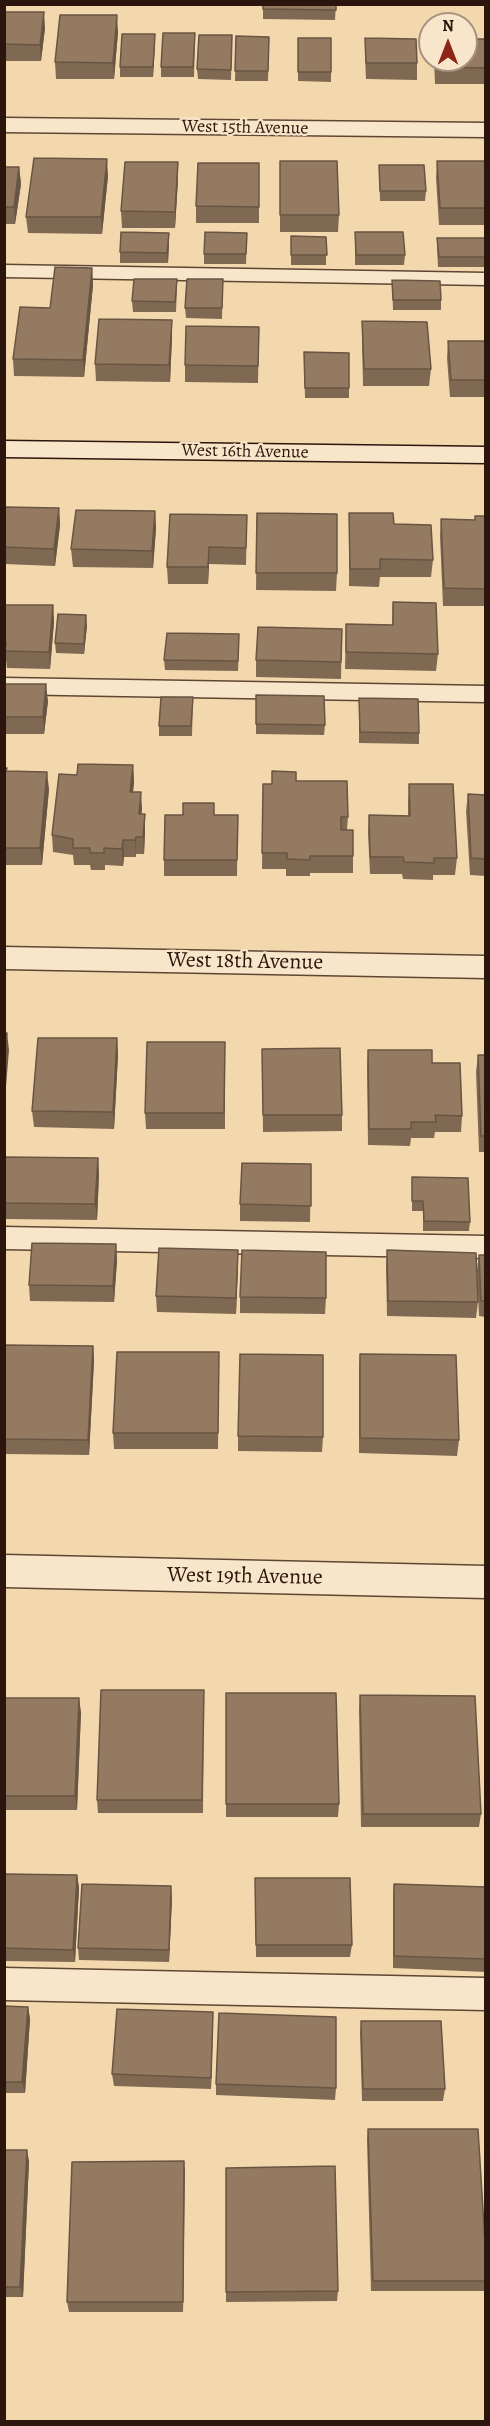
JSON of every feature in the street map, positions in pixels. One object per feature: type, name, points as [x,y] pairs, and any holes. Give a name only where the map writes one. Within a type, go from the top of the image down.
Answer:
[{"type":"street","name":"West 15th Avenue","points":[[4,125],[486,130]]},
{"type":"street","name":"West 16th Avenue","points":[[4,449],[486,455]]},
{"type":"street","name":"West 18th Avenue","points":[[4,958],[486,967]]},
{"type":"street","name":"West 19th Avenue","points":[[4,1571],[486,1582]]},
{"type":"lane","points":[[4,271],[486,279]]},
{"type":"lane","points":[[4,686],[486,694]]},
{"type":"lane","points":[[4,1238],[486,1247]]},
{"type":"lane","points":[[4,1984],[486,1994]]},
{"type":"building","points":[[263,4],[336,4],[336,10],[263,9]]},
{"type":"building","points":[[4,12],[44,12],[40,45],[4,44]]},
{"type":"building","points":[[60,15],[117,15],[113,63],[55,62]]},
{"type":"building","points":[[163,33],[195,33],[193,67],[161,67]]},
{"type":"building","points":[[122,34],[155,34],[153,67],[120,67]]},
{"type":"building","points":[[199,35],[232,35],[231,70],[197,69]]},
{"type":"building","points":[[236,36],[269,37],[268,71],[235,71]]},
{"type":"building","points":[[298,38],[331,38],[331,72],[298,72]]},
{"type":"building","points":[[365,38],[416,39],[417,63],[366,63]]},
{"type":"building","points":[[478,39],[486,39],[486,68],[478,68]]},
{"type":"building","points":[[34,158],[107,159],[101,217],[26,217]]},
{"type":"building","points":[[280,161],[337,161],[339,215],[280,215]]},
{"type":"building","points":[[437,161],[486,161],[486,208],[440,208]]},
{"type":"building","points":[[125,162],[178,162],[175,212],[121,211]]},
{"type":"building","points":[[198,163],[259,163],[259,207],[196,206]]},
{"type":"building","points":[[379,165],[424,165],[426,191],[380,191]]},
{"type":"building","points":[[4,167],[19,167],[14,207],[4,207]]},
{"type":"building","points":[[121,232],[169,233],[167,253],[120,252]]},
{"type":"building","points":[[205,232],[247,233],[246,254],[204,254]]},
{"type":"building","points":[[355,232],[403,232],[405,255],[356,255]]},
{"type":"building","points":[[291,236],[326,237],[327,255],[291,255]]},
{"type":"building","points":[[437,238],[486,238],[486,257],[439,257]]},
{"type":"building","points":[[55,267],[92,268],[83,360],[13,359],[20,307],[50,308]]},
{"type":"building","points":[[134,279],[177,279],[175,302],[132,301]]},
{"type":"building","points":[[187,279],[223,279],[222,308],[185,308]]},
{"type":"building","points":[[392,280],[440,281],[441,300],[393,300]]},
{"type":"building","points":[[99,319],[172,320],[169,365],[95,364]]},
{"type":"building","points":[[362,321],[427,322],[431,369],[364,369]]},
{"type":"building","points":[[186,326],[259,327],[258,366],[185,365]]},
{"type":"building","points":[[448,341],[486,341],[486,380],[451,380]]},
{"type":"building","points":[[304,352],[349,353],[349,388],[305,388]]},
{"type":"building","points":[[4,507],[59,508],[54,549],[4,547]]},
{"type":"building","points":[[76,510],[155,511],[152,551],[71,549]]},
{"type":"building","points":[[257,513],[337,514],[337,573],[256,573]]},
{"type":"building","points":[[349,513],[393,513],[394,524],[431,525],[433,560],[380,559],[380,569],[350,569]]},
{"type":"building","points":[[170,514],[247,515],[246,548],[209,547],[208,567],[167,567]]},
{"type":"building","points":[[475,516],[486,516],[486,589],[444,588],[441,519],[475,520]]},
{"type":"building","points":[[393,602],[436,603],[438,654],[346,652],[346,624],[393,625]]},
{"type":"building","points":[[4,605],[53,605],[49,652],[5,651]]},
{"type":"building","points":[[58,614],[86,615],[84,644],[55,643]]},
{"type":"building","points":[[258,627],[342,629],[341,662],[256,660]]},
{"type":"building","points":[[167,633],[239,634],[238,661],[164,660]]},
{"type":"building","points":[[4,684],[46,684],[43,717],[4,717]]},
{"type":"building","points":[[256,695],[324,696],[325,725],[256,724]]},
{"type":"building","points":[[161,697],[193,697],[191,726],[159,726]]},
{"type":"building","points":[[359,698],[418,699],[419,733],[360,732]]},
{"type":"building","points":[[78,764],[133,765],[130,792],[141,792],[139,814],[145,814],[143,837],[123,840],[122,849],[104,848],[104,853],[90,853],[90,848],[73,848],[73,839],[52,835],[59,774],[77,775]]},
{"type":"building","points":[[4,768],[7,768],[6,771],[47,772],[40,848],[4,848]]},
{"type":"building","points":[[272,771],[296,772],[296,781],[347,781],[348,817],[341,817],[341,830],[353,830],[353,856],[310,856],[310,860],[287,859],[287,853],[262,853],[263,784],[272,784]]},
{"type":"building","points":[[409,784],[453,784],[457,858],[434,858],[434,863],[404,862],[403,857],[370,857],[369,815],[410,816]]},
{"type":"building","points":[[468,794],[486,795],[486,859],[471,858]]},
{"type":"building","points":[[183,803],[214,803],[214,815],[238,815],[237,860],[164,860],[165,815],[183,815]]},
{"type":"building","points":[[4,1033],[7,1033],[4,1063]]},
{"type":"building","points":[[38,1038],[117,1038],[113,1112],[32,1111]]},
{"type":"building","points":[[147,1042],[225,1042],[224,1113],[145,1113]]},
{"type":"building","points":[[340,1048],[342,1115],[263,1115],[262,1049]]},
{"type":"building","points":[[368,1050],[432,1050],[432,1063],[460,1063],[462,1116],[435,1115],[436,1122],[411,1122],[411,1129],[369,1129]]},
{"type":"building","points":[[478,1055],[486,1055],[486,1136],[481,1136]]},
{"type":"building","points":[[4,1157],[98,1158],[95,1204],[4,1203]]},
{"type":"building","points":[[242,1163],[311,1164],[311,1206],[240,1204]]},
{"type":"building","points":[[412,1177],[468,1178],[470,1222],[424,1221],[423,1201],[412,1201]]},
{"type":"building","points":[[32,1243],[116,1244],[113,1286],[29,1285]]},
{"type":"building","points":[[159,1248],[238,1250],[236,1298],[156,1296]]},
{"type":"building","points":[[242,1250],[326,1252],[326,1298],[240,1297]]},
{"type":"building","points":[[387,1250],[476,1253],[478,1302],[388,1301]]},
{"type":"building","points":[[479,1255],[486,1255],[486,1301],[481,1301]]},
{"type":"building","points":[[4,1345],[93,1346],[88,1440],[4,1439]]},
{"type":"building","points":[[117,1352],[219,1352],[218,1433],[113,1433]]},
{"type":"building","points":[[240,1354],[323,1355],[323,1437],[238,1436]]},
{"type":"building","points":[[360,1354],[456,1355],[459,1440],[360,1438]]},
{"type":"building","points":[[101,1690],[204,1690],[202,1800],[97,1800]]},
{"type":"building","points":[[226,1693],[336,1693],[339,1804],[226,1804]]},
{"type":"building","points":[[360,1695],[475,1696],[481,1814],[363,1814]]},
{"type":"building","points":[[4,1698],[79,1698],[75,1796],[4,1796]]},
{"type":"building","points":[[4,1874],[77,1875],[73,1950],[4,1948]]},
{"type":"building","points":[[255,1878],[350,1878],[352,1945],[256,1945]]},
{"type":"building","points":[[82,1884],[171,1886],[169,1950],[78,1948]]},
{"type":"building","points":[[394,1884],[486,1887],[486,1959],[394,1956]]},
{"type":"building","points":[[4,2006],[28,2007],[22,2082],[4,2082]]},
{"type":"building","points":[[117,2009],[213,2012],[211,2078],[112,2074]]},
{"type":"building","points":[[219,2013],[336,2017],[336,2088],[216,2084]]},
{"type":"building","points":[[361,2021],[441,2021],[445,2089],[363,2089]]},
{"type":"building","points":[[368,2129],[478,2129],[486,2281],[373,2281]]},
{"type":"building","points":[[4,2150],[27,2150],[20,2287],[4,2287]]},
{"type":"building","points":[[184,2161],[183,2302],[67,2302],[72,2162]]},
{"type":"building","points":[[335,2166],[338,2291],[226,2292],[226,2168]]}]
